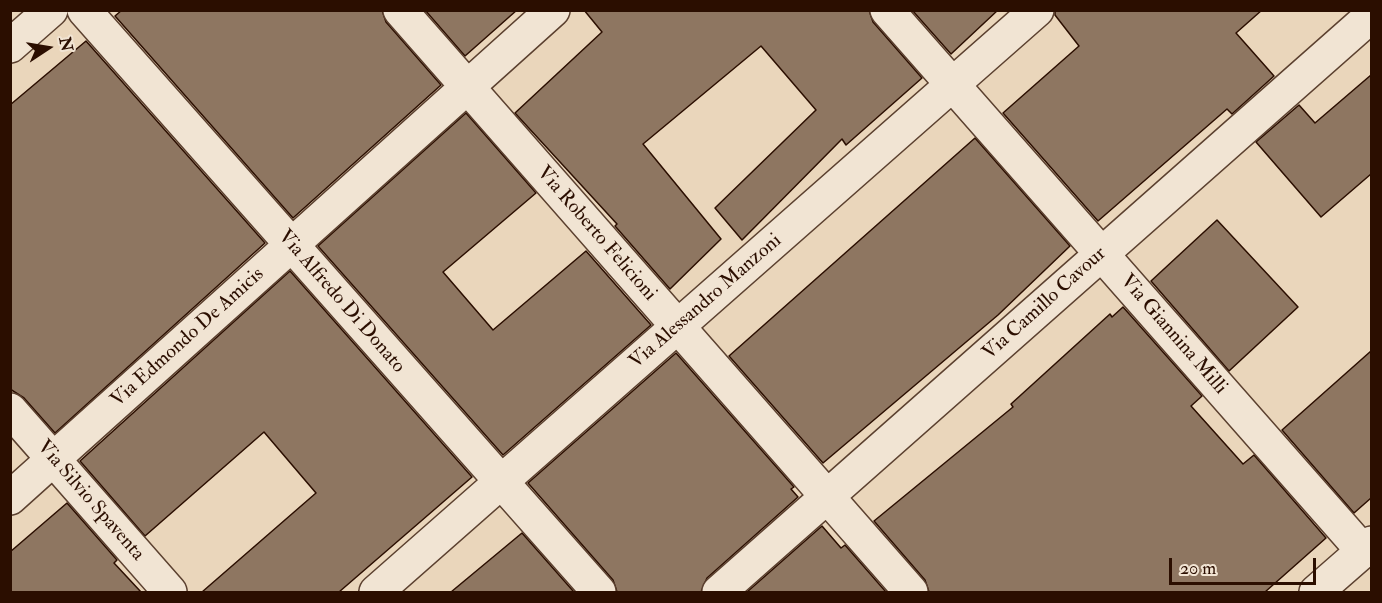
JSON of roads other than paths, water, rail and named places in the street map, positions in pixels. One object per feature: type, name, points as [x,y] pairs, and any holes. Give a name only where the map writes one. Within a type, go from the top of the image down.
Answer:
[{"type":"street","points":[[10,46],[51,10]]},
{"type":"street","name":"Via Alfredo Di Donato","points":[[84,10],[599,592]]},
{"type":"street","name":"Via Roberto Felicioni","points":[[400,10],[911,592]]},
{"type":"street","name":"Via Edmondo De Amicis","points":[[10,498],[553,10]]},
{"type":"street","name":"Via Giannina Milli","points":[[887,10],[1101,254],[1367,547]]},
{"type":"street","name":"Via Alessandro Manzoni","points":[[376,592],[1037,10]]},
{"type":"street","name":"Via Camillo Cavour","points":[[719,592],[1371,15]]},
{"type":"street","name":"Via Silvio Spaventa","points":[[10,410],[170,592]]},
{"type":"street","points":[[1316,592],[1367,547]]}]
